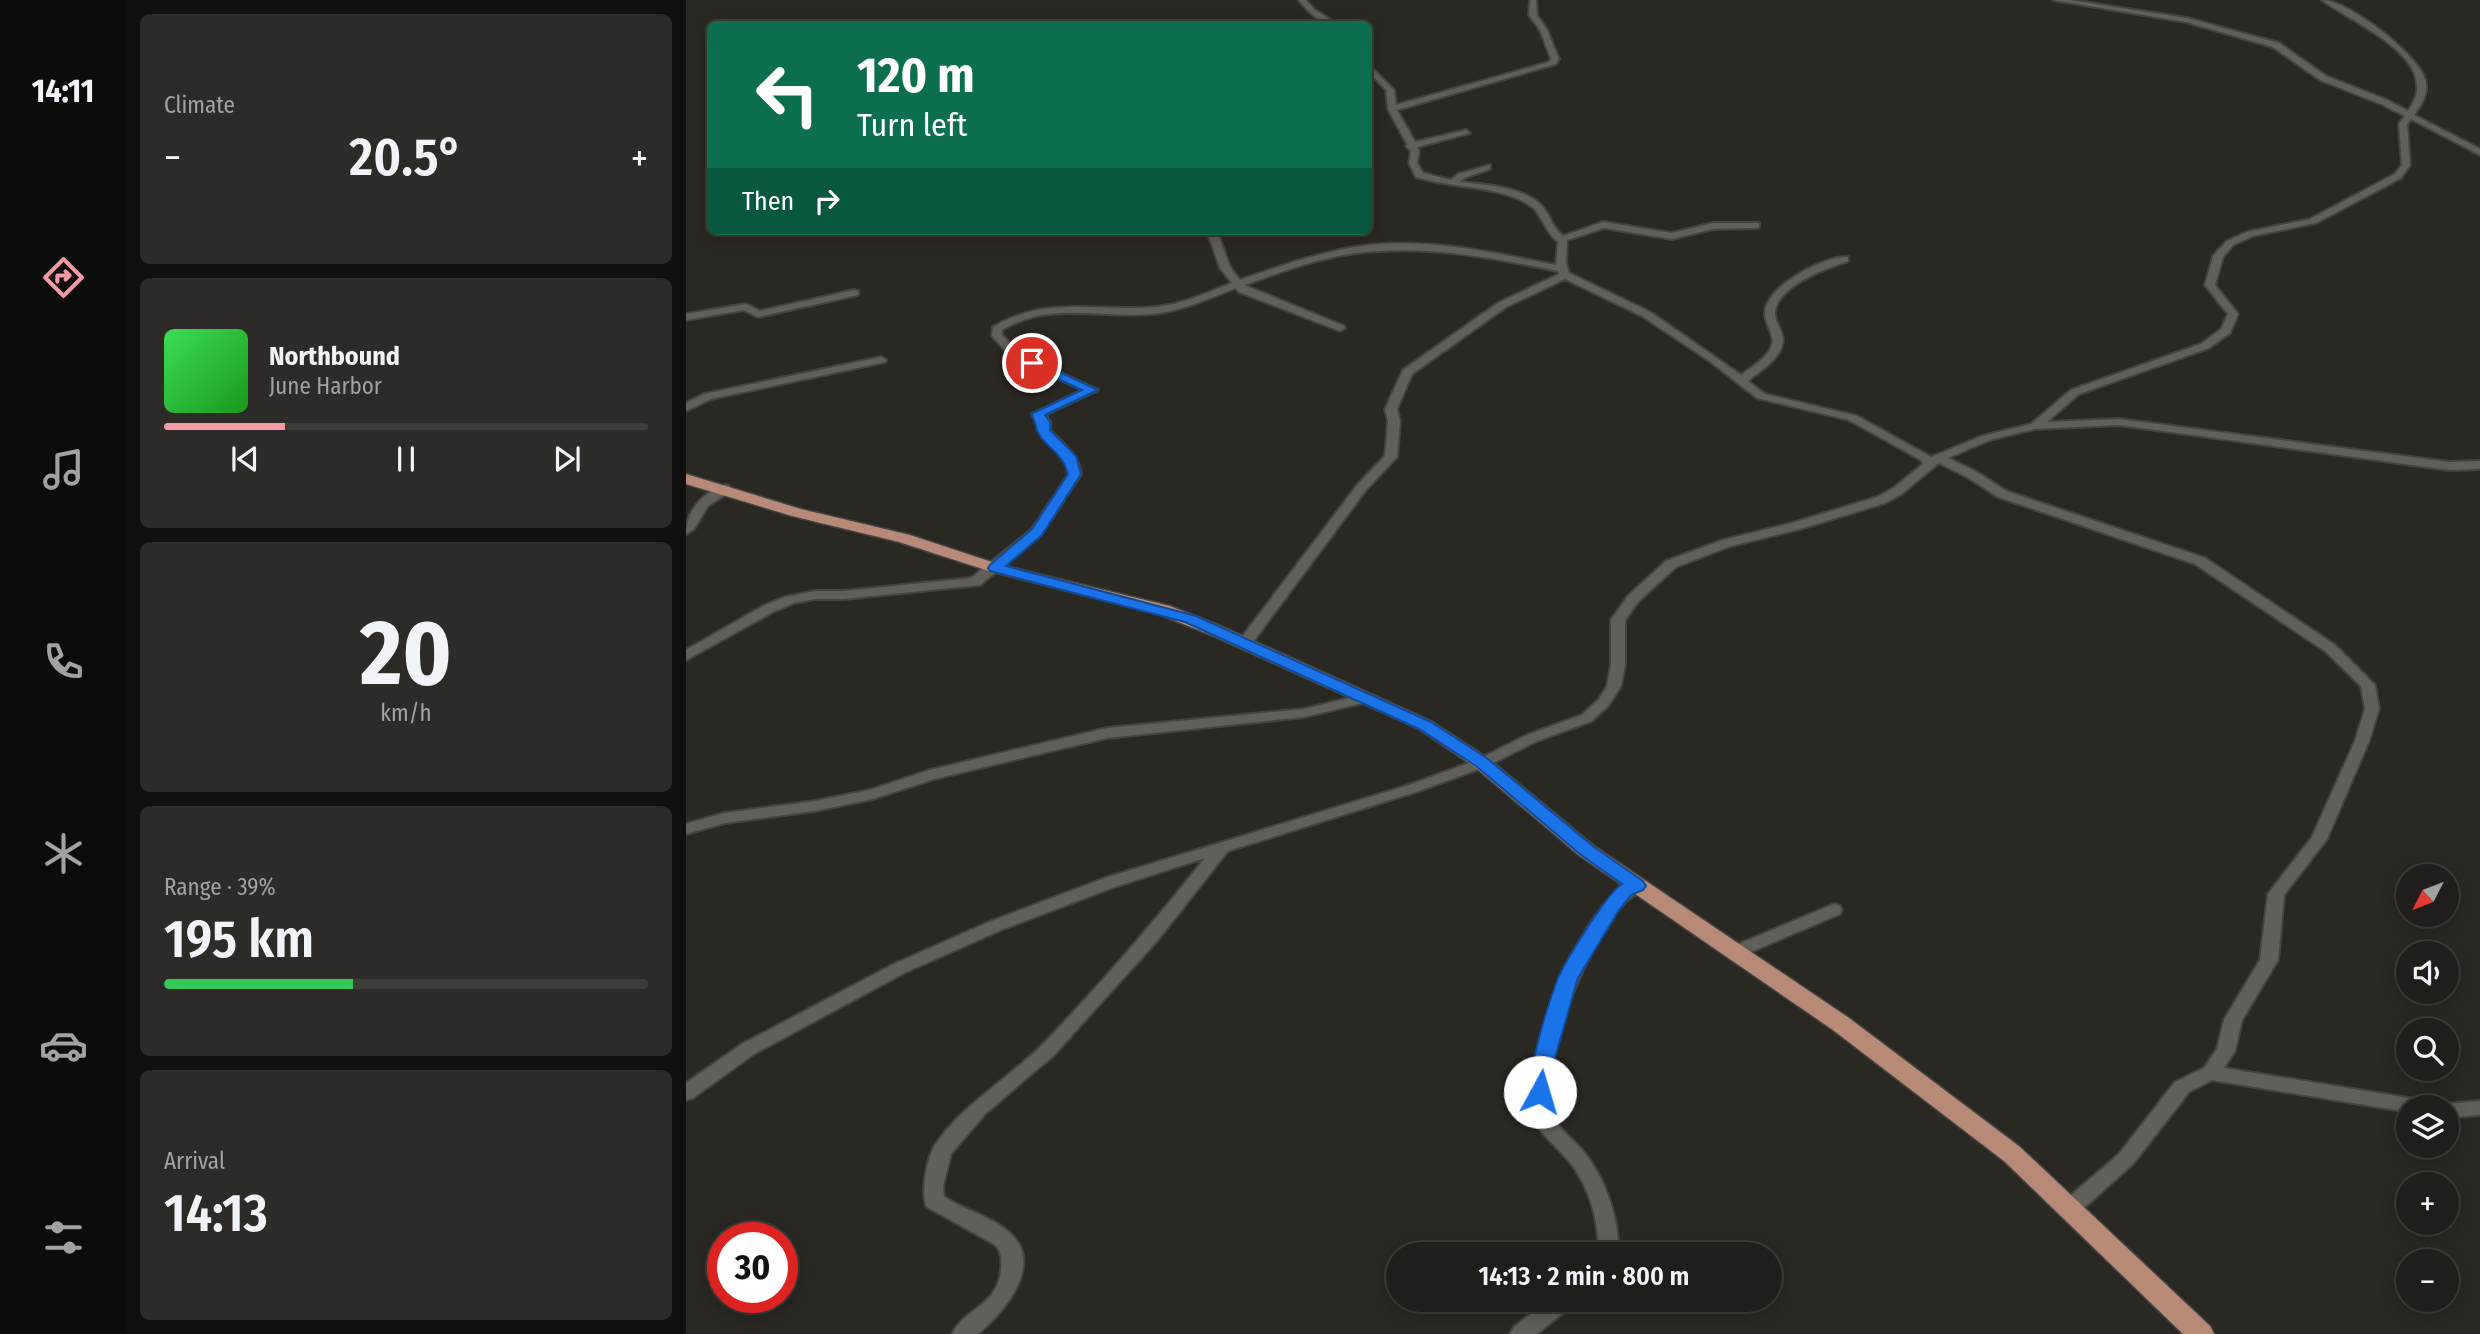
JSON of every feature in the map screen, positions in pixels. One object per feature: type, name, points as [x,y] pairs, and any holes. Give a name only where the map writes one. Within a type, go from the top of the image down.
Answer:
[{"type":"main road","points":[[686,480],[725,489],[797,513],[904,538],[995,568],[1164,610],[1435,731],[1482,763],[1587,851],[1841,1024],[2002,1147],[2202,1334]]},
{"type":"street","points":[[1302,0],[1312,12],[1328,21]]},
{"type":"street","points":[[1392,109],[1552,64],[1555,59],[1546,30],[1532,15],[1533,0]]},
{"type":"street","points":[[2056,0],[2166,15],[2276,45],[2338,86],[2384,102],[2480,152]]},
{"type":"street","points":[[2035,426],[2075,392],[2205,346],[2226,331],[2233,314],[2210,285],[2218,256],[2230,243],[2250,234],[2313,221],[2404,171],[2407,157],[2401,133],[2403,124],[2411,116],[2422,96],[2419,75],[2387,37],[2325,0]]},
{"type":"street","points":[[1372,70],[1390,90],[1392,109],[1415,151],[1413,163],[1419,175],[1532,202],[1544,214],[1550,230],[1562,239]]},
{"type":"street","points":[[1410,146],[1466,133]]},
{"type":"street","points":[[1452,184],[1461,176],[1487,167]]},
{"type":"street","points":[[1562,239],[1603,225],[1672,236],[1713,226],[1756,225]]},
{"type":"street","points":[[1213,235],[1225,268],[1237,285],[1340,328]]},
{"type":"street","points":[[1562,239],[1563,272]]},
{"type":"street","points":[[686,656],[790,600],[815,595],[969,584],[995,568],[1037,532],[1074,474],[1071,459],[1044,431],[1044,422],[1038,414],[1092,390],[1016,356],[998,336],[997,329],[1016,320],[1049,311],[1092,310],[1124,313],[1161,310],[1325,256],[1379,245],[1469,250],[1563,272],[1646,314],[1712,358],[1753,392],[1771,400],[1853,418],[1934,462],[1971,474],[2001,494],[2200,561],[2330,648],[2368,685],[2372,709],[2362,741],[2319,839],[2276,894],[2269,960],[2233,1020],[2225,1051],[2210,1073],[2182,1087],[2126,1159],[2070,1208]]},
{"type":"street","points":[[1741,382],[1768,360],[1776,348],[1778,334],[1770,314],[1775,297],[1801,277],[1845,259]]},
{"type":"street","points":[[1244,644],[1362,487],[1391,457],[1394,421],[1391,409],[1407,372],[1502,305],[1563,272]]},
{"type":"street","points":[[686,317],[731,307],[746,307],[758,314],[854,293]]},
{"type":"street","points":[[686,408],[708,396],[881,360]]},
{"type":"street","points":[[686,1093],[748,1049],[898,969],[995,926],[1111,882],[1414,788],[1482,763],[1532,738],[1587,718],[1604,702],[1614,686],[1618,665],[1618,620],[1633,599],[1671,564],[1727,542],[1796,526],[1881,500],[1896,492],[1934,462],[1986,438],[2035,426],[2119,422],[2449,466],[2480,465]]},
{"type":"street","points":[[686,530],[691,527],[690,517],[707,500],[725,489]]},
{"type":"street","points":[[686,829],[724,818],[815,806],[873,794],[930,775],[1107,733],[1304,713],[1366,698]]},
{"type":"street","points":[[962,1334],[996,1307],[1013,1281],[1012,1256],[1004,1239],[955,1215],[934,1201],[933,1186],[942,1151],[978,1109],[1048,1050],[1151,937],[1223,848]]},
{"type":"street","points":[[1609,1242],[1609,1231],[1591,1180],[1577,1157],[1551,1130],[1540,1110],[1539,1075],[1568,978],[1612,905],[1625,891],[1637,886]]},
{"type":"street","points":[[1735,952],[1835,910]]},
{"type":"street","points":[[2210,1073],[2396,1103]]},
{"type":"street","points":[[2459,1110],[2480,1108]]},
{"type":"street","points":[[1521,1334],[1549,1312]]},
{"type":"route","points":[[1032,363],[1092,390],[1084,396],[1060,403],[1038,414],[1044,422],[1044,431],[1071,459],[1075,467],[1074,474],[1037,532],[995,568],[1164,610],[1190,619],[1425,726],[1454,742],[1482,763],[1587,851],[1637,886],[1625,891],[1612,905],[1568,978],[1539,1075],[1540,1092]]}]
